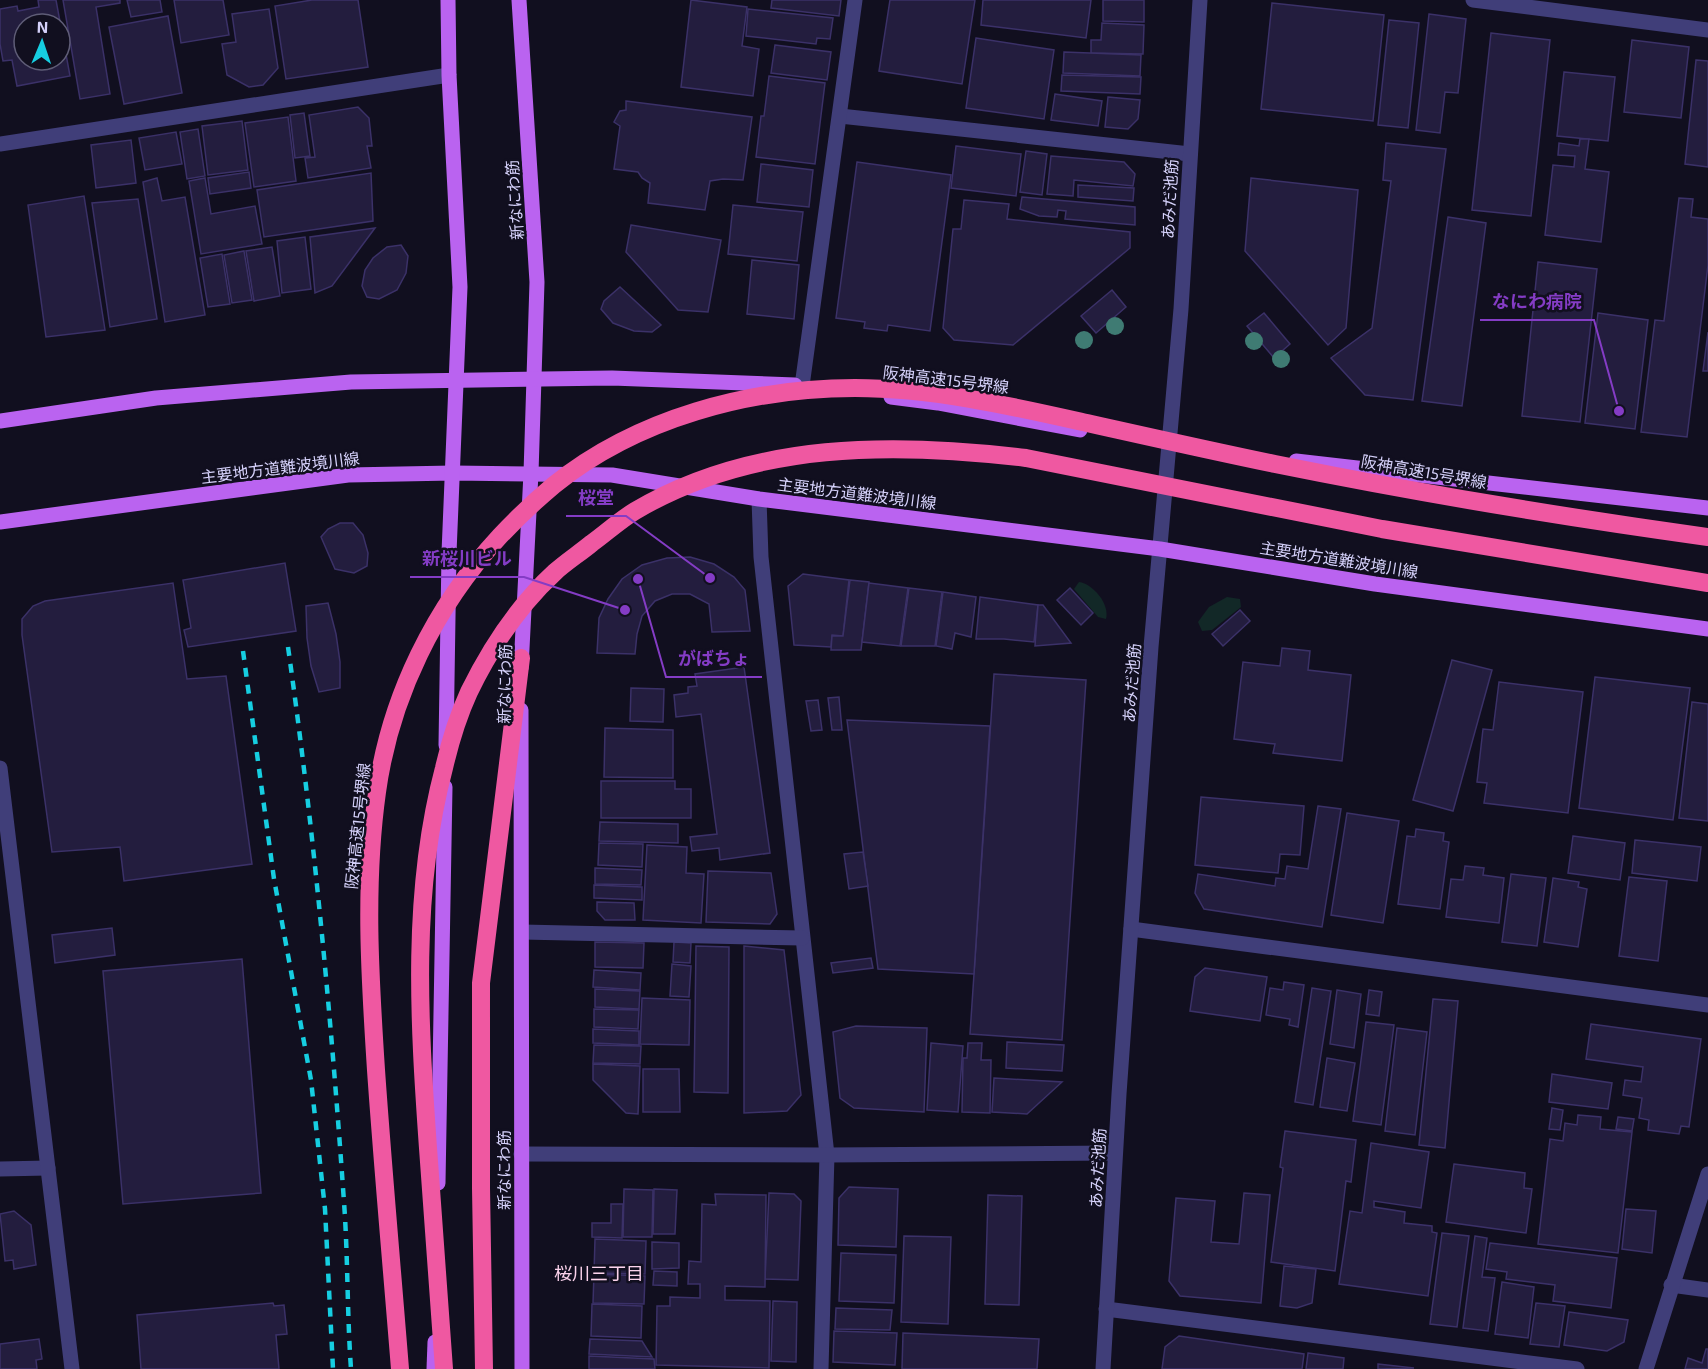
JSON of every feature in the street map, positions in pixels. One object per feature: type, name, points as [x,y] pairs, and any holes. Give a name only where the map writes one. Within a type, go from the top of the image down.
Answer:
[{"type":"highway","name":"阪神高速15号堺線","points":[[400,1369],[374,1030],[369,909],[371,847],[377,788],[390,730],[412,668],[441,612],[477,561],[519,517],[557,482],[602,453],[648,429],[694,412],[739,401],[792,392],[854,388],[915,391],[1034,411],[1278,465],[1381,484],[1708,537]]},
{"type":"highway","points":[[444,1369],[420,1021],[422,905],[426,853],[435,800],[451,741],[468,694],[491,652],[520,612],[554,573],[632,512],[671,492],[713,475],[759,463],[805,454],[915,448],[1026,458],[1382,529],[1708,583]]},
{"type":"highway","points":[[484,1369],[481,983],[521,658]]},
{"type":"main road","points":[[434,1369],[449,553],[460,287],[449,75],[448,0]]},
{"type":"main road","name":"新なにわ筋","points":[[519,0],[537,282],[531,473],[521,658],[522,1369]]},
{"type":"main road","points":[[0,421],[156,398],[351,382],[612,378],[802,386],[938,404],[1169,446],[1708,508]]},
{"type":"main road","name":"主要地方道難波境川線","points":[[0,522],[348,475],[453,473],[612,475],[759,499],[1160,549],[1375,584],[1708,629]]},
{"type":"street","points":[[802,386],[855,0]]},
{"type":"street","name":"あみだ池筋","points":[[1103,1369],[1115,1153],[1160,549],[1181,309],[1200,0]]},
{"type":"street","points":[[1473,0],[1708,30]]},
{"type":"street","points":[[0,144],[449,75]]},
{"type":"street","points":[[840,116],[1190,154]]},
{"type":"street","points":[[759,499],[761,557],[826,1155],[821,1369]]},
{"type":"street","points":[[0,768],[72,1369]]},
{"type":"street","points":[[1131,929],[1708,1005]]},
{"type":"street","points":[[522,932],[802,938]]},
{"type":"street","points":[[520,1154],[1115,1153]]},
{"type":"street","points":[[0,1169],[48,1168]]},
{"type":"street","points":[[1646,1369],[1708,1174]]},
{"type":"street","points":[[1671,1285],[1708,1290]]},
{"type":"street","points":[[1106,1309],[1576,1369]]},
{"type":"green space","points":[[1079,582],[1090,587],[1103,601],[1107,613],[1106,619],[1098,617],[1074,589]]},
{"type":"green space","points":[[1227,597],[1240,599],[1241,607],[1212,630],[1202,631],[1198,622],[1209,607]]},
{"type":"building","points":[[38,0],[56,0],[58,12],[12,12],[12,60],[3,61],[0,44],[0,9],[17,6],[18,11],[39,7]]},
{"type":"building","points":[[63,0],[120,0],[120,3],[96,7],[110,94],[80,99],[72,52],[72,12],[65,12]]},
{"type":"building","points":[[127,0],[160,0],[162,12],[131,17]]},
{"type":"building","points":[[174,0],[223,0],[229,35],[181,43]]},
{"type":"building","points":[[312,0],[358,0],[368,67],[286,79],[275,6]]},
{"type":"building","points":[[691,0],[747,7],[742,46],[759,49],[753,96],[681,87]]},
{"type":"building","points":[[772,0],[841,0],[839,16],[771,8]]},
{"type":"building","points":[[890,0],[975,0],[962,84],[879,71]]},
{"type":"building","points":[[983,0],[1091,0],[1086,38],[981,25]]},
{"type":"building","points":[[1103,0],[1144,0],[1144,22],[1103,21]]},
{"type":"building","points":[[1272,3],[1384,15],[1373,121],[1261,109]]},
{"type":"building","points":[[269,9],[278,68],[263,85],[249,87],[227,75],[222,44],[236,42],[232,14]]},
{"type":"building","points":[[748,9],[833,18],[830,39],[817,38],[816,44],[746,36]]},
{"type":"building","points":[[1429,14],[1466,19],[1458,93],[1445,92],[1440,133],[1416,130]]},
{"type":"building","points":[[168,16],[182,93],[124,104],[109,27]]},
{"type":"building","points":[[1389,20],[1419,23],[1408,128],[1378,125]]},
{"type":"building","points":[[1102,23],[1144,25],[1143,54],[1091,53],[1091,40],[1101,40]]},
{"type":"building","points":[[1491,33],[1550,40],[1531,216],[1472,210]]},
{"type":"building","points":[[976,38],[1054,50],[1044,119],[966,108]]},
{"type":"building","points":[[1632,40],[1689,47],[1681,118],[1624,112]]},
{"type":"building","points":[[775,45],[831,52],[827,80],[771,73]]},
{"type":"building","points":[[1064,52],[1141,55],[1140,76],[1063,73]]},
{"type":"building","points":[[1696,60],[1708,61],[1708,167],[1685,164]]},
{"type":"building","points":[[14,72],[69,72],[70,76],[17,86]]},
{"type":"building","points":[[1564,72],[1615,77],[1608,141],[1557,136]]},
{"type":"building","points":[[1062,75],[1141,77],[1140,94],[1061,91]]},
{"type":"building","points":[[769,76],[825,83],[815,164],[756,157]]},
{"type":"building","points":[[1055,94],[1102,101],[1098,126],[1051,120]]},
{"type":"building","points":[[1108,97],[1140,100],[1138,119],[1128,129],[1105,127]]},
{"type":"building","points":[[626,101],[752,117],[743,180],[710,181],[705,210],[648,203],[650,183],[638,172],[614,169],[620,126],[614,122],[620,111],[626,110]]},
{"type":"building","points":[[358,107],[369,118],[372,146],[367,146],[371,168],[308,178],[305,158],[315,157],[309,115]]},
{"type":"building","points":[[304,113],[310,156],[295,158],[290,115]]},
{"type":"building","points":[[288,117],[296,181],[254,187],[245,123]]},
{"type":"building","points":[[242,121],[248,170],[208,175],[202,126]]},
{"type":"building","points":[[198,129],[205,176],[187,179],[180,132]]},
{"type":"building","points":[[176,132],[182,164],[145,170],[139,138]]},
{"type":"building","points":[[1580,139],[1589,139],[1585,169],[1609,172],[1601,242],[1545,235],[1553,165],[1574,167],[1575,156],[1558,155],[1559,143],[1579,146]]},
{"type":"building","points":[[131,140],[136,183],[96,188],[91,145]]},
{"type":"building","points":[[1386,143],[1446,149],[1413,400],[1365,395],[1331,358],[1372,328],[1391,181],[1383,180]]},
{"type":"building","points":[[956,146],[1021,154],[1016,196],[951,188]]},
{"type":"building","points":[[1026,151],[1047,154],[1042,195],[1020,192]]},
{"type":"building","points":[[1051,156],[1124,162],[1135,174],[1133,186],[1074,180],[1073,196],[1047,194]]},
{"type":"building","points":[[857,162],[951,175],[930,331],[888,325],[887,331],[864,328],[865,322],[836,318]]},
{"type":"building","points":[[761,164],[813,170],[809,207],[757,202]]},
{"type":"building","points":[[249,172],[251,188],[210,194],[208,178]]},
{"type":"building","points":[[371,173],[373,221],[264,237],[257,190]]},
{"type":"building","points":[[157,178],[162,201],[185,197],[205,315],[165,322],[143,182]]},
{"type":"building","points":[[205,178],[211,214],[255,206],[262,244],[201,254],[189,181]]},
{"type":"building","points":[[1251,178],[1358,190],[1346,328],[1328,345],[1245,251]]},
{"type":"building","points":[[1078,185],[1134,188],[1133,201],[1078,197]]},
{"type":"building","points":[[84,196],[105,330],[46,337],[28,205]]},
{"type":"building","points":[[1022,197],[1135,207],[1135,225],[1065,219],[1066,211],[1058,210],[1057,217],[1039,216],[1020,209]]},
{"type":"building","points":[[1679,198],[1693,199],[1691,217],[1708,219],[1708,265],[1687,437],[1641,432],[1655,320],[1664,321]]},
{"type":"building","points":[[138,199],[157,319],[110,327],[92,203]]},
{"type":"building","points":[[964,200],[1009,204],[1007,219],[1130,232],[1130,248],[1013,345],[954,340],[943,328],[953,229],[961,229]]},
{"type":"building","points":[[733,205],[803,212],[797,261],[728,254]]},
{"type":"building","points":[[1448,217],[1486,223],[1462,406],[1422,401]]},
{"type":"building","points":[[631,225],[721,240],[708,312],[678,310],[626,252]]},
{"type":"building","points":[[375,228],[332,286],[315,293],[310,237]]},
{"type":"building","points":[[305,237],[311,289],[282,293],[277,241]]},
{"type":"building","points":[[401,245],[408,256],[406,273],[397,290],[379,299],[367,297],[362,286],[365,270],[373,258],[387,247]]},
{"type":"building","points":[[272,247],[280,296],[254,301],[246,251]]},
{"type":"building","points":[[244,251],[252,300],[232,303],[224,255]]},
{"type":"building","points":[[222,254],[230,304],[208,307],[200,258]]},
{"type":"building","points":[[752,260],[799,265],[794,319],[747,314]]},
{"type":"building","points":[[1538,262],[1597,269],[1580,422],[1522,416]]},
{"type":"building","points":[[620,287],[661,325],[652,332],[634,331],[613,323],[601,309],[604,301]]},
{"type":"building","points":[[1112,290],[1126,307],[1096,333],[1081,316]]},
{"type":"building","points":[[1264,313],[1290,344],[1274,358],[1247,326]]},
{"type":"building","points":[[1598,313],[1648,320],[1635,429],[1585,423]]},
{"type":"building","points":[[1708,332],[1708,371],[1703,371]]},
{"type":"building","points":[[340,523],[353,523],[363,535],[368,553],[367,566],[354,573],[335,569],[321,537],[328,529]]},
{"type":"building","points":[[690,557],[714,564],[734,577],[745,590],[750,631],[712,632],[709,604],[690,594],[672,594],[655,601],[642,616],[635,654],[597,653],[599,618],[608,599],[622,579],[642,565],[667,558]]},
{"type":"building","points":[[285,563],[296,631],[188,647],[184,630],[191,628],[183,580]]},
{"type":"building","points":[[803,574],[849,580],[843,636],[832,635],[831,647],[794,645],[788,586]]},
{"type":"building","points":[[850,580],[869,582],[861,650],[831,650],[832,636],[843,636]]},
{"type":"building","points":[[173,583],[187,679],[226,676],[252,864],[124,881],[120,847],[52,852],[22,635],[22,619],[33,606],[45,601]]},
{"type":"building","points":[[869,583],[908,588],[900,646],[862,642]]},
{"type":"building","points":[[909,588],[942,592],[935,646],[901,646]]},
{"type":"building","points":[[1070,588],[1093,613],[1081,625],[1057,600]]},
{"type":"building","points":[[943,592],[976,597],[971,637],[955,633],[952,649],[936,646]]},
{"type":"building","points":[[980,597],[1038,605],[1034,642],[976,639]]},
{"type":"building","points":[[328,603],[340,662],[340,688],[319,692],[311,666],[306,606]]},
{"type":"building","points":[[1038,605],[1043,605],[1071,643],[1035,646]]},
{"type":"building","points":[[1240,610],[1250,621],[1223,646],[1212,634]]},
{"type":"building","points":[[1282,648],[1310,651],[1308,670],[1351,675],[1342,761],[1273,753],[1275,744],[1234,739],[1243,662],[1280,666]]},
{"type":"building","points":[[1452,660],[1492,670],[1453,811],[1413,800]]},
{"type":"building","points":[[744,667],[770,853],[720,860],[719,848],[692,851],[690,837],[717,834],[701,714],[676,717],[674,695],[688,693],[688,687],[697,686],[695,674]]},
{"type":"building","points":[[994,674],[1086,680],[1062,1040],[970,1034]]},
{"type":"building","points":[[1595,677],[1690,688],[1673,820],[1579,808]]},
{"type":"building","points":[[1499,682],[1583,692],[1568,813],[1484,803],[1487,783],[1477,782],[1483,729],[1493,730]]},
{"type":"building","points":[[631,688],[664,689],[663,722],[630,721]]},
{"type":"building","points":[[839,697],[842,730],[832,730],[828,698]]},
{"type":"building","points":[[818,700],[822,730],[811,731],[806,701]]},
{"type":"building","points":[[1692,702],[1708,704],[1708,821],[1679,818]]},
{"type":"building","points":[[847,720],[990,726],[974,974],[878,969]]},
{"type":"building","points":[[605,728],[673,730],[673,778],[604,777]]},
{"type":"building","points":[[601,781],[675,781],[675,789],[691,789],[691,818],[601,818]]},
{"type":"building","points":[[1201,797],[1304,806],[1300,855],[1280,854],[1278,873],[1195,865]]},
{"type":"building","points":[[1318,806],[1341,809],[1322,927],[1204,909],[1195,893],[1198,874],[1275,886],[1276,878],[1285,879],[1287,866],[1308,869]]},
{"type":"building","points":[[1347,813],[1399,821],[1383,923],[1331,915]]},
{"type":"building","points":[[600,822],[678,824],[678,843],[599,841]]},
{"type":"building","points":[[1416,829],[1444,833],[1443,841],[1449,842],[1440,909],[1398,904],[1407,836],[1415,837]]},
{"type":"building","points":[[1573,836],[1625,843],[1620,880],[1568,873]]},
{"type":"building","points":[[1635,840],[1701,847],[1697,881],[1632,873]]},
{"type":"building","points":[[599,843],[643,844],[642,867],[598,865]]},
{"type":"building","points":[[647,845],[687,847],[686,873],[704,874],[701,923],[643,920]]},
{"type":"building","points":[[863,852],[868,886],[849,889],[844,854]]},
{"type":"building","points":[[1465,866],[1484,868],[1483,875],[1504,878],[1499,923],[1446,917],[1451,879],[1463,880]]},
{"type":"building","points":[[595,868],[642,870],[641,885],[595,884]]},
{"type":"building","points":[[708,871],[771,873],[777,914],[770,924],[706,922]]},
{"type":"building","points":[[1511,874],[1546,878],[1537,946],[1502,942]]},
{"type":"building","points":[[1629,877],[1667,881],[1658,961],[1619,956]]},
{"type":"building","points":[[1553,878],[1579,882],[1578,887],[1587,889],[1578,947],[1544,942]]},
{"type":"building","points":[[594,885],[642,887],[642,900],[594,898]]},
{"type":"building","points":[[597,902],[634,903],[635,920],[605,920],[597,911]]},
{"type":"building","points":[[112,928],[115,955],[55,963],[52,935]]},
{"type":"building","points":[[595,942],[644,943],[643,968],[595,967]]},
{"type":"building","points":[[674,942],[691,943],[690,963],[673,962]]},
{"type":"building","points":[[696,946],[729,947],[728,1093],[694,1092]]},
{"type":"building","points":[[744,946],[784,950],[801,1095],[787,1111],[744,1113]]},
{"type":"building","points":[[871,958],[873,968],[833,973],[831,963]]},
{"type":"building","points":[[242,959],[261,1193],[123,1204],[103,971]]},
{"type":"building","points":[[672,964],[691,966],[689,997],[670,996]]},
{"type":"building","points":[[1205,968],[1267,977],[1260,1021],[1190,1011],[1195,977]]},
{"type":"building","points":[[594,970],[641,973],[640,990],[593,987]]},
{"type":"building","points":[[1284,982],[1304,985],[1298,1027],[1289,1025],[1290,1019],[1266,1015],[1270,988],[1283,990]]},
{"type":"building","points":[[1312,988],[1331,991],[1313,1105],[1295,1102]]},
{"type":"building","points":[[595,989],[640,991],[639,1009],[595,1007]]},
{"type":"building","points":[[1337,990],[1361,994],[1354,1048],[1330,1044]]},
{"type":"building","points":[[1369,990],[1382,992],[1379,1016],[1366,1014]]},
{"type":"building","points":[[642,998],[690,1000],[689,1045],[640,1044]]},
{"type":"building","points":[[1433,999],[1458,1001],[1445,1148],[1419,1145]]},
{"type":"building","points":[[594,1009],[639,1010],[638,1029],[594,1027]]},
{"type":"building","points":[[1366,1022],[1394,1025],[1381,1125],[1353,1121]]},
{"type":"building","points":[[1591,1024],[1701,1039],[1689,1127],[1681,1126],[1679,1134],[1648,1130],[1649,1120],[1639,1118],[1642,1098],[1623,1095],[1625,1080],[1641,1082],[1643,1067],[1586,1059]]},
{"type":"building","points":[[856,1026],[927,1028],[924,1112],[854,1108],[840,1098],[833,1032]]},
{"type":"building","points":[[1397,1028],[1427,1032],[1415,1135],[1385,1131]]},
{"type":"building","points":[[593,1029],[639,1031],[639,1045],[593,1043]]},
{"type":"building","points":[[1007,1042],[1064,1045],[1062,1071],[1006,1068]]},
{"type":"building","points":[[931,1043],[963,1046],[958,1112],[927,1110]]},
{"type":"building","points":[[968,1043],[982,1043],[981,1060],[991,1060],[990,1113],[962,1112],[963,1058],[967,1058]]},
{"type":"building","points":[[594,1045],[641,1046],[640,1064],[593,1063]]},
{"type":"building","points":[[1327,1058],[1355,1063],[1347,1111],[1320,1107]]},
{"type":"building","points":[[593,1064],[640,1066],[638,1114],[626,1113],[593,1080]]},
{"type":"building","points":[[643,1069],[679,1069],[680,1112],[643,1112]]},
{"type":"building","points":[[1552,1074],[1612,1083],[1608,1109],[1549,1102]]},
{"type":"building","points":[[994,1078],[1062,1082],[1027,1114],[992,1112]]},
{"type":"building","points":[[1552,1108],[1563,1110],[1560,1130],[1549,1129]]},
{"type":"building","points":[[1578,1115],[1601,1117],[1600,1129],[1632,1132],[1618,1253],[1538,1244],[1550,1139],[1563,1141],[1565,1123],[1577,1125]]},
{"type":"building","points":[[1618,1117],[1634,1119],[1632,1131],[1616,1129]]},
{"type":"building","points":[[1285,1131],[1356,1140],[1351,1182],[1346,1181],[1335,1271],[1271,1262],[1283,1168],[1280,1167]]},
{"type":"building","points":[[1371,1143],[1429,1152],[1421,1208],[1374,1201],[1374,1207],[1405,1212],[1404,1223],[1432,1226],[1432,1232],[1437,1233],[1428,1296],[1339,1284],[1350,1211],[1362,1213]]},
{"type":"building","points":[[1454,1164],[1525,1173],[1524,1188],[1532,1189],[1526,1233],[1446,1222]]},
{"type":"building","points":[[849,1187],[898,1189],[896,1247],[838,1245],[839,1198]]},
{"type":"building","points":[[624,1189],[653,1190],[652,1237],[623,1237]]},
{"type":"building","points":[[654,1189],[677,1190],[675,1234],[653,1234]]},
{"type":"building","points":[[769,1193],[794,1194],[801,1201],[798,1280],[765,1279]]},
{"type":"building","points":[[1244,1193],[1270,1195],[1261,1303],[1180,1296],[1169,1281],[1176,1198],[1215,1201],[1211,1242],[1239,1244]]},
{"type":"building","points":[[715,1194],[766,1195],[765,1287],[725,1286],[725,1300],[770,1301],[769,1368],[656,1365],[657,1306],[670,1306],[670,1297],[700,1298],[700,1284],[688,1284],[689,1261],[701,1262],[702,1204],[716,1205]]},
{"type":"building","points":[[988,1195],[1022,1196],[1019,1305],[985,1304]]},
{"type":"building","points":[[611,1204],[623,1204],[622,1238],[592,1237],[592,1223],[611,1223]]},
{"type":"building","points":[[1626,1209],[1656,1211],[1652,1253],[1622,1249]]},
{"type":"building","points":[[14,1211],[31,1225],[36,1265],[14,1269],[13,1260],[5,1261],[0,1214]]},
{"type":"building","points":[[1442,1233],[1469,1236],[1457,1327],[1430,1324]]},
{"type":"building","points":[[904,1236],[951,1237],[948,1324],[901,1322]]},
{"type":"building","points":[[1475,1236],[1487,1238],[1482,1277],[1495,1278],[1488,1331],[1463,1328]]},
{"type":"building","points":[[595,1239],[646,1241],[645,1274],[594,1273]]},
{"type":"building","points":[[652,1242],[679,1243],[679,1268],[652,1269]]},
{"type":"building","points":[[1490,1243],[1617,1258],[1611,1308],[1553,1301],[1555,1285],[1506,1279],[1507,1272],[1486,1269]]},
{"type":"building","points":[[841,1253],[896,1255],[894,1303],[839,1301]]},
{"type":"building","points":[[1284,1266],[1316,1269],[1312,1303],[1297,1308],[1280,1306]]},
{"type":"building","points":[[654,1271],[677,1272],[677,1286],[653,1285]]},
{"type":"building","points":[[594,1274],[645,1276],[644,1304],[593,1303]]},
{"type":"building","points":[[1502,1282],[1534,1287],[1528,1338],[1495,1334]]},
{"type":"building","points":[[773,1301],[797,1302],[796,1362],[771,1361]]},
{"type":"building","points":[[273,1303],[274,1306],[284,1305],[287,1334],[276,1335],[279,1369],[141,1369],[137,1315]]},
{"type":"building","points":[[1536,1303],[1565,1306],[1559,1347],[1530,1344]]},
{"type":"building","points":[[592,1304],[642,1306],[641,1338],[591,1336]]},
{"type":"building","points":[[836,1308],[892,1310],[890,1330],[835,1329]]},
{"type":"building","points":[[1569,1312],[1628,1320],[1624,1342],[1607,1351],[1564,1345]]},
{"type":"building","points":[[834,1331],[897,1333],[895,1365],[833,1362]]},
{"type":"building","points":[[903,1333],[1039,1339],[1037,1369],[902,1369]]},
{"type":"building","points":[[1179,1336],[1304,1354],[1302,1369],[1162,1369],[1165,1347]]},
{"type":"building","points":[[39,1339],[42,1359],[36,1360],[37,1369],[0,1369],[0,1344]]},
{"type":"building","points":[[590,1339],[642,1341],[652,1357],[589,1354]]},
{"type":"building","points":[[1706,1349],[1708,1349],[1708,1369],[1685,1369],[1688,1358],[1702,1363]]},
{"type":"building","points":[[1308,1353],[1344,1358],[1343,1369],[1306,1369]]},
{"type":"building","points":[[589,1356],[654,1359],[655,1369],[589,1369]]},
{"type":"building","points":[[1378,1364],[1414,1368],[1378,1369]]},
{"type":"railway","points":[[288,647],[314,854],[327,993],[344,1202],[351,1369]]},
{"type":"railway","points":[[243,651],[274,879],[311,1080],[325,1209],[333,1369]]},
{"type":"place","name":"なにわ病院","points":[[1619,411]]},
{"type":"place","name":"桜堂","points":[[710,578]]},
{"type":"place","name":"がばちょ","points":[[638,579]]},
{"type":"place","name":"新桜川ビル","points":[[625,610]]},
{"type":"district","name":"桜川三丁目","points":[[599,1273]]}]
